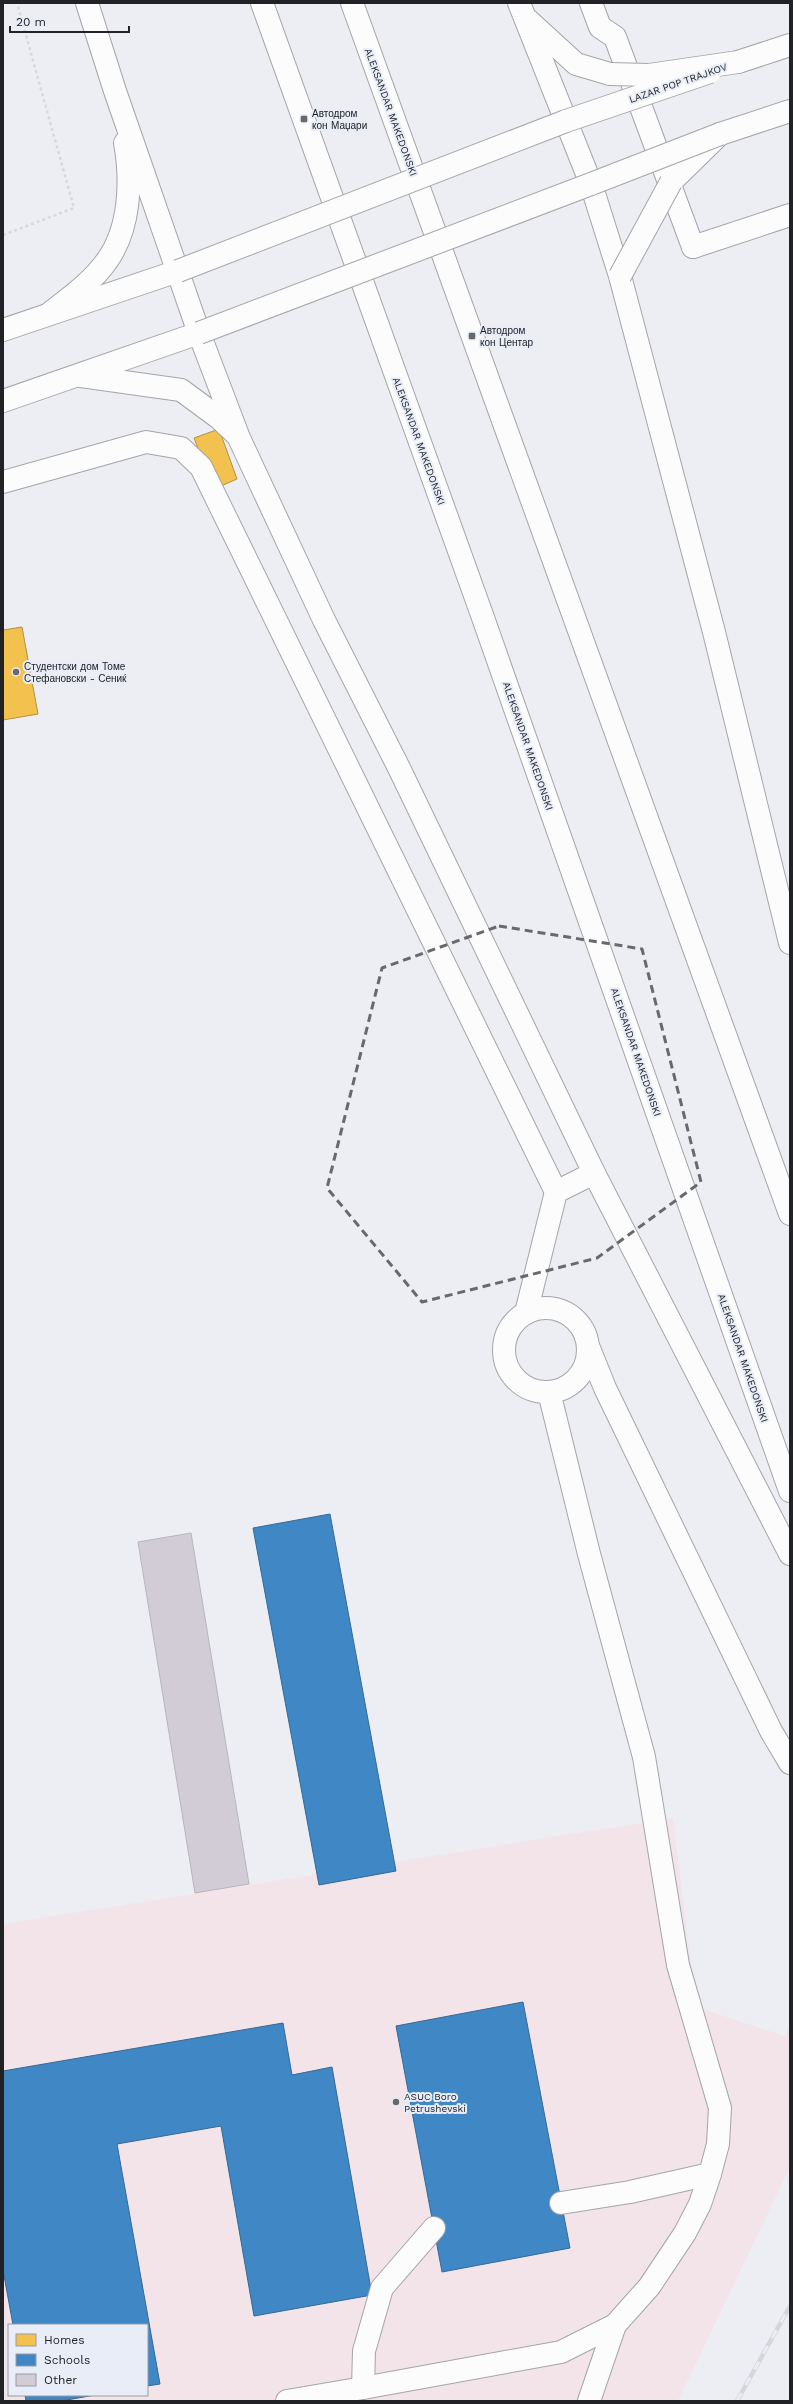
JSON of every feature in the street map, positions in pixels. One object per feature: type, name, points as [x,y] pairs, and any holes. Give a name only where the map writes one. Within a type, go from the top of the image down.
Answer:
[{"type":"street","points":[[87,3],[115,91],[199,333],[239,438],[324,620],[399,768],[594,1173],[790,1554]]},
{"type":"street","name":"ALEKSANDAR MAKEDONSKI","points":[[262,3],[481,612],[790,1491]]},
{"type":"street","name":"ALEKSANDAR MAKEDONSKI","points":[[352,3],[790,1214]]},
{"type":"street","points":[[591,3],[600,27],[615,37],[693,247],[790,215]]},
{"type":"street","points":[[522,10],[576,64],[610,74],[649,75],[738,62]]},
{"type":"street","points":[[522,10],[591,184],[620,276],[714,632],[790,943]]},
{"type":"street","name":"LAZAR POP TRAJKOV","points":[[3,330],[178,271],[566,121],[790,45]]},
{"type":"street","points":[[49,314],[84,287],[106,262],[118,241],[125,219],[128,182],[127,155],[115,91]]},
{"type":"street","points":[[3,402],[199,333],[720,134],[790,111]]},
{"type":"street","points":[[620,276],[671,182],[720,134]]},
{"type":"street","points":[[78,376],[181,390],[219,418],[239,438]]},
{"type":"street","points":[[3,482],[146,442],[181,448],[201,467],[556,1192],[526,1314]]},
{"type":"street","points":[[556,1192],[594,1173]]},
{"type":"street","points":[[588,1346],[587,1360],[581,1374],[571,1384],[550,1392],[537,1392],[519,1383],[510,1372],[505,1358],[504,1344],[514,1323],[526,1314],[542,1308],[562,1311],[574,1319],[584,1332],[605,1388],[771,1731],[790,1762]]},
{"type":"street","points":[[287,2401],[561,2352],[615,2325],[649,2287],[685,2233],[700,2204],[718,2144],[720,2108],[678,1965],[644,1758],[589,1554],[550,1392]]},
{"type":"street","points":[[561,2203],[630,2192],[710,2174]]},
{"type":"street","points":[[363,2388],[364,2351],[382,2288],[434,2228]]},
{"type":"street","points":[[589,2401],[615,2325]]},
{"type":"path","points":[[3,235],[74,208],[17,3]]},
{"type":"highlighted area","points":[[499,926],[642,949],[701,1182],[597,1258],[422,1302],[327,1188],[382,968]]},
{"type":"shaded area","name":"ASUC Boro Petrushevski","points":[[673,1818],[696,2007],[785,2036],[790,2025],[790,2167],[678,2401],[3,2401],[3,1924]]},
{"type":"building: Homes","points":[[219,429],[237,479],[214,489],[194,438]]},
{"type":"building: Homes","name":"Студентски дом Томе Стефановски - Сениќ","points":[[22,627],[38,714],[3,720],[3,630]]},
{"type":"building: Schools","points":[[330,1514],[396,1871],[319,1885],[253,1528]]},
{"type":"building: Schools","points":[[523,2002],[570,2248],[442,2272],[396,2026]]},
{"type":"building: Schools","points":[[283,2023],[292,2075],[332,2067],[372,2295],[254,2316],[221,2126],[117,2144],[160,2384],[148,2386],[148,2324],[13,2324],[3,2270],[3,2071]]},
{"type":"building: Schools","points":[[25,2396],[89,2396],[61,2401],[26,2401]]},
{"type":"building: Other","points":[[191,1533],[249,1884],[195,1893],[138,1542]]},
{"type":"railway","points":[[737,2401],[790,2306]]},
{"type":"place","name":"Автодром кон Маџари","points":[[304,119]]},
{"type":"place","name":"Автодром кон Центар","points":[[472,336]]},
{"type":"place","name":"Студентски дом Томе Стефановски - Сениќ","points":[[16,672]]},
{"type":"place","name":"ASUC Boro Petrushevski","points":[[396,2102]]}]
